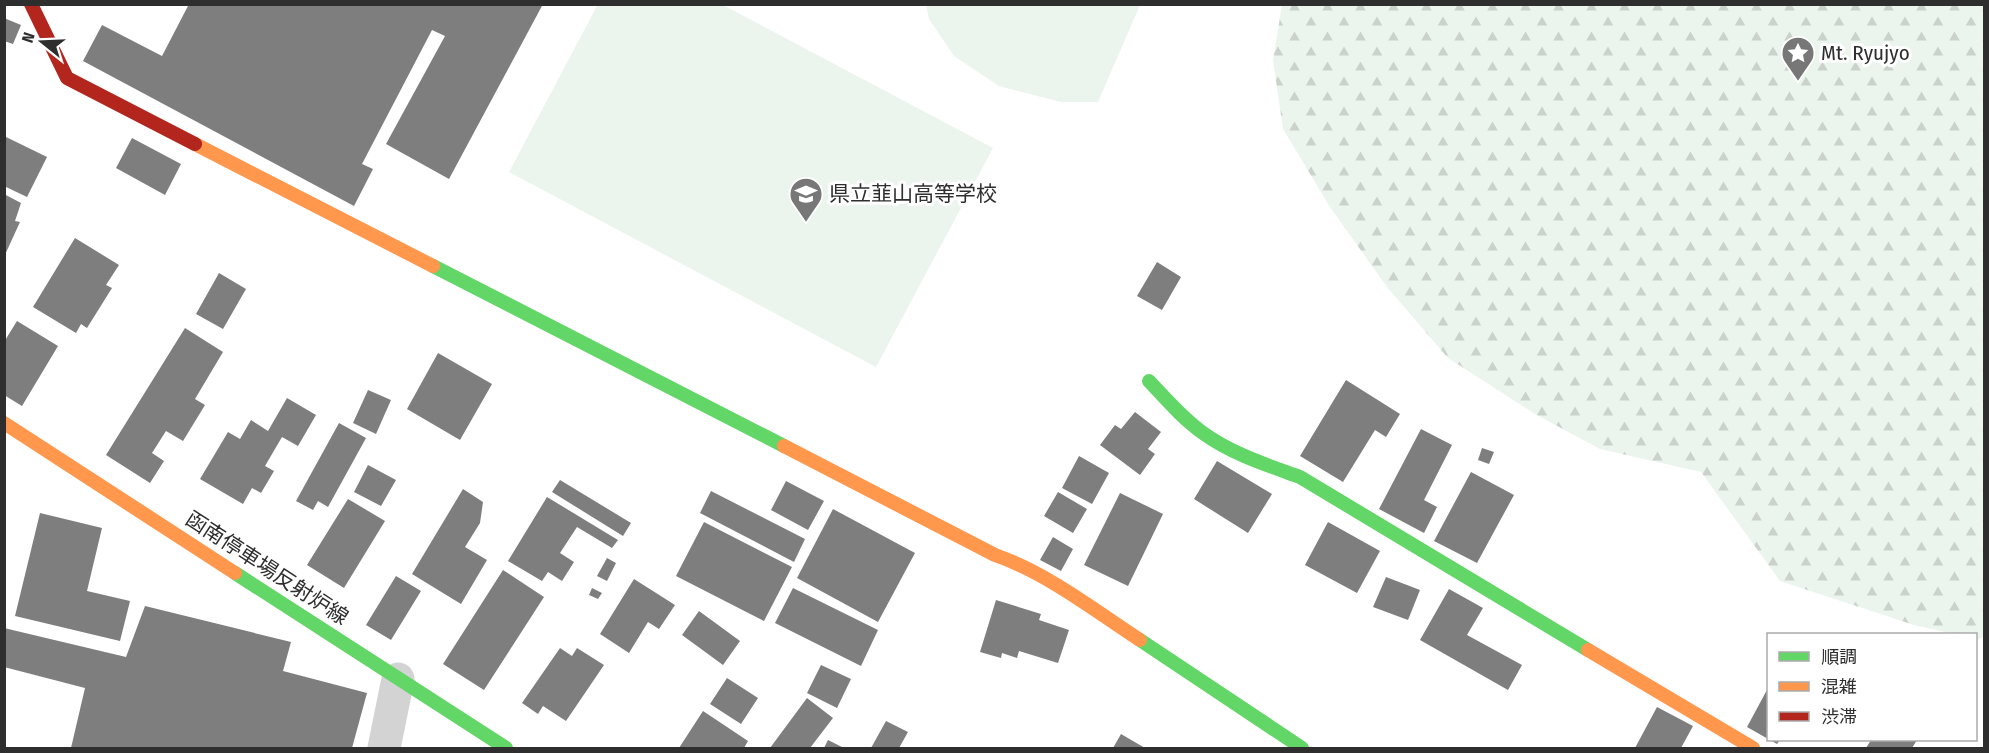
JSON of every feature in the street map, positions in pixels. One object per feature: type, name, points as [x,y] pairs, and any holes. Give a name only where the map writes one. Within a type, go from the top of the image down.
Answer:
[{"type":"street","points":[[31,4],[67,78],[995,555],[1018,563],[1078,598],[1302,748]]},
{"type":"street","points":[[1149,381],[1183,417],[1204,434],[1252,460],[1300,477],[1753,748]]},
{"type":"street","name":"函南停車場反射炉線","points":[[4,423],[506,748]]},
{"type":"street","points":[[384,748],[398,679]]},
{"type":"green space","points":[[598,4],[723,5],[993,148],[876,367],[509,172]]},
{"type":"green space","points":[[926,4],[1140,5],[1098,102],[1061,102],[999,86],[954,56],[929,19]]},
{"type":"green space","points":[[1282,5],[1984,5],[1984,636],[1977,640],[1977,633],[1950,633],[1914,625],[1780,581],[1701,472],[1600,449],[1535,414],[1448,358],[1387,287],[1330,207],[1283,129],[1273,60]]},
{"type":"building","points":[[189,4],[543,4],[449,179],[386,144],[445,36],[432,30],[362,164],[373,169],[354,206],[83,61],[102,25],[162,56]]},
{"type":"building","points":[[4,18],[21,25],[13,44],[4,41]]},
{"type":"building","points":[[4,136],[47,157],[27,197],[4,186]]},
{"type":"building","points":[[132,138],[181,164],[165,195],[116,168]]},
{"type":"building","points":[[4,194],[21,203],[15,221],[20,222],[4,257]]},
{"type":"building","points":[[75,238],[119,265],[106,285],[112,288],[87,328],[81,324],[76,333],[33,307]]},
{"type":"building","points":[[1157,262],[1181,277],[1162,310],[1137,296]]},
{"type":"building","points":[[219,273],[246,289],[223,329],[196,314]]},
{"type":"building","points":[[17,321],[58,346],[22,406],[4,395],[4,342]]},
{"type":"building","points":[[185,328],[223,352],[195,399],[205,405],[183,441],[166,431],[152,453],[164,461],[150,483],[106,455]]},
{"type":"building","points":[[438,353],[492,384],[460,440],[407,409]]},
{"type":"building","points":[[1346,380],[1400,414],[1386,437],[1375,430],[1343,482],[1300,456]]},
{"type":"building","points":[[368,390],[391,400],[376,434],[353,423]]},
{"type":"building","points":[[287,398],[316,415],[298,446],[282,437],[265,466],[274,471],[261,493],[252,488],[243,504],[200,479],[228,432],[240,439],[251,420],[268,431]]},
{"type":"building","points":[[1135,412],[1161,432],[1148,449],[1155,454],[1140,475],[1100,445],[1115,425],[1121,429]]},
{"type":"building","points":[[339,423],[366,438],[328,507],[318,501],[313,510],[296,501]]},
{"type":"building","points":[[1421,429],[1452,445],[1424,500],[1437,507],[1424,533],[1379,509]]},
{"type":"building","points":[[1482,448],[1494,452],[1489,464],[1478,460]]},
{"type":"building","points":[[1079,456],[1109,473],[1092,504],[1062,488]]},
{"type":"building","points":[[1217,461],[1272,494],[1248,533],[1194,499]]},
{"type":"building","points":[[368,465],[396,480],[381,506],[354,492]]},
{"type":"building","points":[[1471,472],[1514,495],[1477,563],[1434,541]]},
{"type":"building","points":[[560,480],[631,523],[623,536],[552,492]]},
{"type":"building","points":[[786,481],[824,501],[808,530],[771,510]]},
{"type":"building","points":[[463,489],[483,502],[480,523],[465,547],[487,560],[461,604],[412,574]]},
{"type":"building","points":[[711,491],[805,539],[794,562],[700,513]]},
{"type":"building","points":[[1058,492],[1087,509],[1073,533],[1044,516]]},
{"type":"building","points":[[1120,493],[1163,514],[1128,586],[1084,565]]},
{"type":"building","points":[[547,497],[618,540],[612,548],[577,527],[560,553],[574,562],[562,581],[548,572],[542,581],[508,561]]},
{"type":"building","points":[[348,499],[385,521],[344,588],[307,565]]},
{"type":"building","points":[[833,509],[915,553],[878,622],[797,578]]},
{"type":"building","points":[[40,513],[102,528],[87,591],[130,601],[120,641],[15,616]]},
{"type":"building","points":[[704,522],[792,567],[764,621],[676,576]]},
{"type":"building","points":[[1328,522],[1380,551],[1357,593],[1305,565]]},
{"type":"building","points":[[1053,537],[1073,549],[1061,571],[1040,560]]},
{"type":"building","points":[[607,558],[616,563],[607,581],[597,576]]},
{"type":"building","points":[[503,570],[544,597],[484,690],[443,664]]},
{"type":"building","points":[[396,576],[421,591],[391,640],[366,625]]},
{"type":"building","points":[[1386,577],[1420,590],[1408,620],[1373,607]]},
{"type":"building","points":[[634,579],[675,605],[659,629],[648,622],[629,653],[600,634]]},
{"type":"building","points":[[592,588],[602,593],[598,599],[589,595]]},
{"type":"building","points":[[793,588],[878,630],[861,666],[775,623]]},
{"type":"building","points":[[1449,589],[1483,608],[1467,635],[1522,665],[1508,690],[1420,640]]},
{"type":"building","points":[[996,600],[1041,614],[1039,620],[1069,630],[1058,663],[1019,651],[1017,658],[1002,653],[1001,658],[980,652]]},
{"type":"building","points":[[145,606],[291,642],[283,671],[367,693],[352,748],[71,748],[85,688],[4,667],[4,628],[126,657]]},
{"type":"building","points":[[699,611],[740,641],[723,665],[682,635]]},
{"type":"building","points":[[560,648],[572,656],[577,648],[604,665],[566,721],[543,706],[538,714],[522,703]]},
{"type":"building","points":[[821,665],[851,679],[837,708],[807,693]]},
{"type":"building","points":[[727,678],[758,698],[741,724],[710,704]]},
{"type":"building","points":[[1767,690],[1767,738],[1747,727]]},
{"type":"building","points":[[807,698],[833,718],[810,748],[770,748]]},
{"type":"building","points":[[1657,707],[1693,726],[1681,748],[1635,748]]},
{"type":"building","points":[[703,711],[748,741],[744,748],[679,748]]},
{"type":"building","points":[[886,721],[908,732],[899,748],[871,748]]},
{"type":"building","points":[[1121,734],[1145,748],[1113,748]]},
{"type":"building","points":[[828,740],[844,748],[824,748]]},
{"type":"building","points":[[1870,741],[1916,741],[1912,748],[1866,748]]},
{"type":"traffic: fast","points":[[433,266],[784,446]]},
{"type":"traffic: fast","points":[[1149,381],[1188,421],[1214,440],[1250,458],[1300,477],[1588,650]]},
{"type":"traffic: fast","points":[[235,573],[506,748]]},
{"type":"traffic: fast","points":[[1140,640],[1302,748]]},
{"type":"traffic: slow","points":[[195,144],[433,266]]},
{"type":"traffic: slow","points":[[4,423],[235,573]]},
{"type":"traffic: slow","points":[[784,446],[1052,582],[1140,640]]},
{"type":"traffic: slow","points":[[1588,650],[1753,748]]},
{"type":"traffic: jam","points":[[31,4],[67,78],[195,144]]},
{"type":"place","name":"Mt. Ryujyo","points":[[1798,82]]},
{"type":"place","name":"県立韮山高等学校","points":[[806,223]]}]
